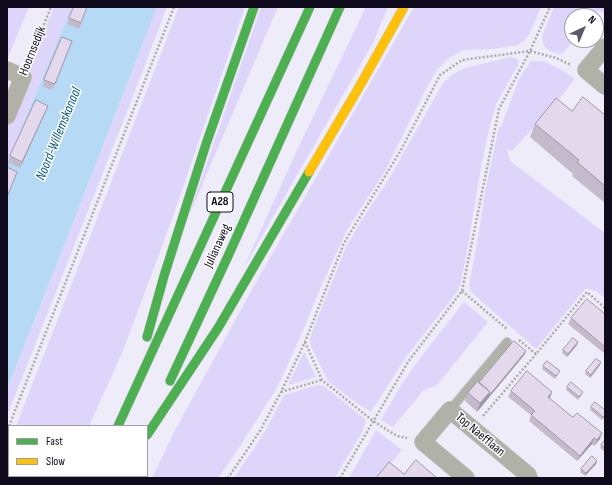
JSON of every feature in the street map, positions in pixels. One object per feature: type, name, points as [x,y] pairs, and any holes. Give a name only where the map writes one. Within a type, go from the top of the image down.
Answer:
[{"type":"highway","name":"A28","points":[[130,398],[164,276],[187,202],[254,7]]},
{"type":"highway","name":"Julianaweg","points":[[118,425],[310,7]]},
{"type":"highway","name":"Julianaweg","points":[[148,427],[229,254],[340,7]]},
{"type":"highway","points":[[148,433],[218,328],[358,90],[404,7]]},
{"type":"street","points":[[605,47],[586,70],[605,86]]},
{"type":"street","points":[[7,70],[23,77]]},
{"type":"street","name":"Hoornsedijk","points":[[7,116],[23,77]]},
{"type":"street","name":"Top Naefflaan","points":[[422,442],[450,410],[528,475],[529,478]]},
{"type":"street","points":[[422,442],[466,478]]},
{"type":"lane","points":[[450,410],[507,342]]},
{"type":"path","name":"Hoornsedijk","points":[[23,77],[51,7]]},
{"type":"path","points":[[9,425],[174,7]]},
{"type":"path","points":[[340,478],[408,362],[462,291],[499,109],[530,51],[550,7]]},
{"type":"path","points":[[228,478],[260,431],[281,392],[305,342],[344,243],[401,150],[440,75],[462,60],[530,51],[556,58],[586,70]]},
{"type":"path","points":[[462,291],[507,330]]},
{"type":"path","points":[[473,428],[587,292],[605,308]]},
{"type":"path","points":[[519,339],[536,354]]},
{"type":"path","points":[[305,342],[322,380],[373,421],[397,436],[422,442]]},
{"type":"path","points":[[281,392],[322,380]]},
{"type":"shaded area","points":[[7,7],[29,7],[8,57],[7,57]]},
{"type":"shaded area","points":[[54,7],[72,7],[7,163],[7,125]]},
{"type":"shaded area","points":[[157,7],[167,7],[7,416],[7,389]]},
{"type":"shaded area","points":[[179,7],[245,7],[172,219],[123,351],[89,425],[16,425]]},
{"type":"shaded area","points":[[261,7],[278,7],[186,223]]},
{"type":"shaded area","points":[[366,7],[388,7],[373,43],[243,269],[299,146]]},
{"type":"shaded area","points":[[414,7],[541,7],[530,33],[525,40],[518,45],[493,49],[464,50],[449,58],[437,70],[385,171],[347,230],[277,388],[218,478],[152,478],[174,432],[255,284]]},
{"type":"shaded area","points":[[554,7],[605,7],[605,15],[604,8],[564,8],[564,48],[567,48],[562,54],[551,52],[546,48],[543,44],[542,36]]},
{"type":"shaded area","points":[[510,57],[519,60],[518,65],[496,104],[489,129],[460,286],[457,292],[406,357],[371,412],[355,402],[328,381],[312,349],[310,341],[311,335],[346,247],[390,177],[443,83],[452,75],[465,68]]},
{"type":"shaded area","points":[[531,61],[544,61],[575,79],[551,109],[512,151],[507,149],[510,161],[605,233],[605,298],[597,292],[586,288],[536,349],[472,293],[469,287],[486,188],[499,126],[501,127],[519,79]]},
{"type":"shaded area","points":[[464,302],[488,322],[437,385],[424,390],[393,427],[381,420],[399,388],[413,368]]},
{"type":"shaded area","points":[[304,352],[316,377],[288,385]]},
{"type":"shaded area","points":[[317,385],[324,386],[366,420],[360,436],[335,478],[234,478],[264,433],[284,395]]},
{"type":"shaded area","points":[[376,430],[402,450],[378,478],[349,478]]},
{"type":"shaded area","points":[[8,446],[8,477],[66,477],[7,478]]},
{"type":"water","name":"Noord-Willemskanaal","points":[[72,7],[157,7],[7,389],[7,163]]},
{"type":"building","points":[[74,7],[87,7],[81,23],[69,18]]},
{"type":"building","points":[[62,37],[72,41],[55,84],[44,80]]},
{"type":"building","points":[[583,97],[605,115],[605,186],[577,162],[579,160],[535,124],[556,98],[572,111]]},
{"type":"building","points":[[36,100],[48,106],[22,162],[10,156]]},
{"type":"building","points":[[7,167],[17,172],[7,197]]},
{"type":"building","points":[[587,299],[605,314],[605,347],[571,318]]},
{"type":"building","points":[[573,338],[578,342],[568,354],[563,350]]},
{"type":"building","points":[[514,341],[526,351],[488,397],[490,392],[479,383]]},
{"type":"building","points":[[596,359],[601,362],[591,375],[586,371]]},
{"type":"building","points":[[547,361],[560,371],[556,376],[543,366]]},
{"type":"building","points":[[527,371],[552,392],[548,397],[571,416],[573,417],[577,413],[602,433],[597,440],[594,438],[580,456],[531,415],[535,411],[511,391]]},
{"type":"building","points":[[478,381],[490,392],[480,403],[468,393]]},
{"type":"building","points":[[571,382],[583,392],[579,397],[567,387]]},
{"type":"building","points":[[595,402],[605,410],[605,415],[603,417],[591,407]]},
{"type":"building","points":[[605,440],[605,448],[601,445]]},
{"type":"building","points":[[592,456],[597,461],[586,473],[581,469]]},
{"type":"building","points":[[416,460],[437,478],[376,478],[389,462],[404,474]]},
{"type":"traffic: fast","points":[[147,337],[164,276],[206,144],[254,7]]},
{"type":"traffic: fast","points":[[118,425],[310,7]]},
{"type":"traffic: fast","points":[[170,381],[340,7]]},
{"type":"traffic: fast","points":[[148,433],[218,328],[309,172]]},
{"type":"traffic: slow","points":[[309,172],[404,7]]}]
